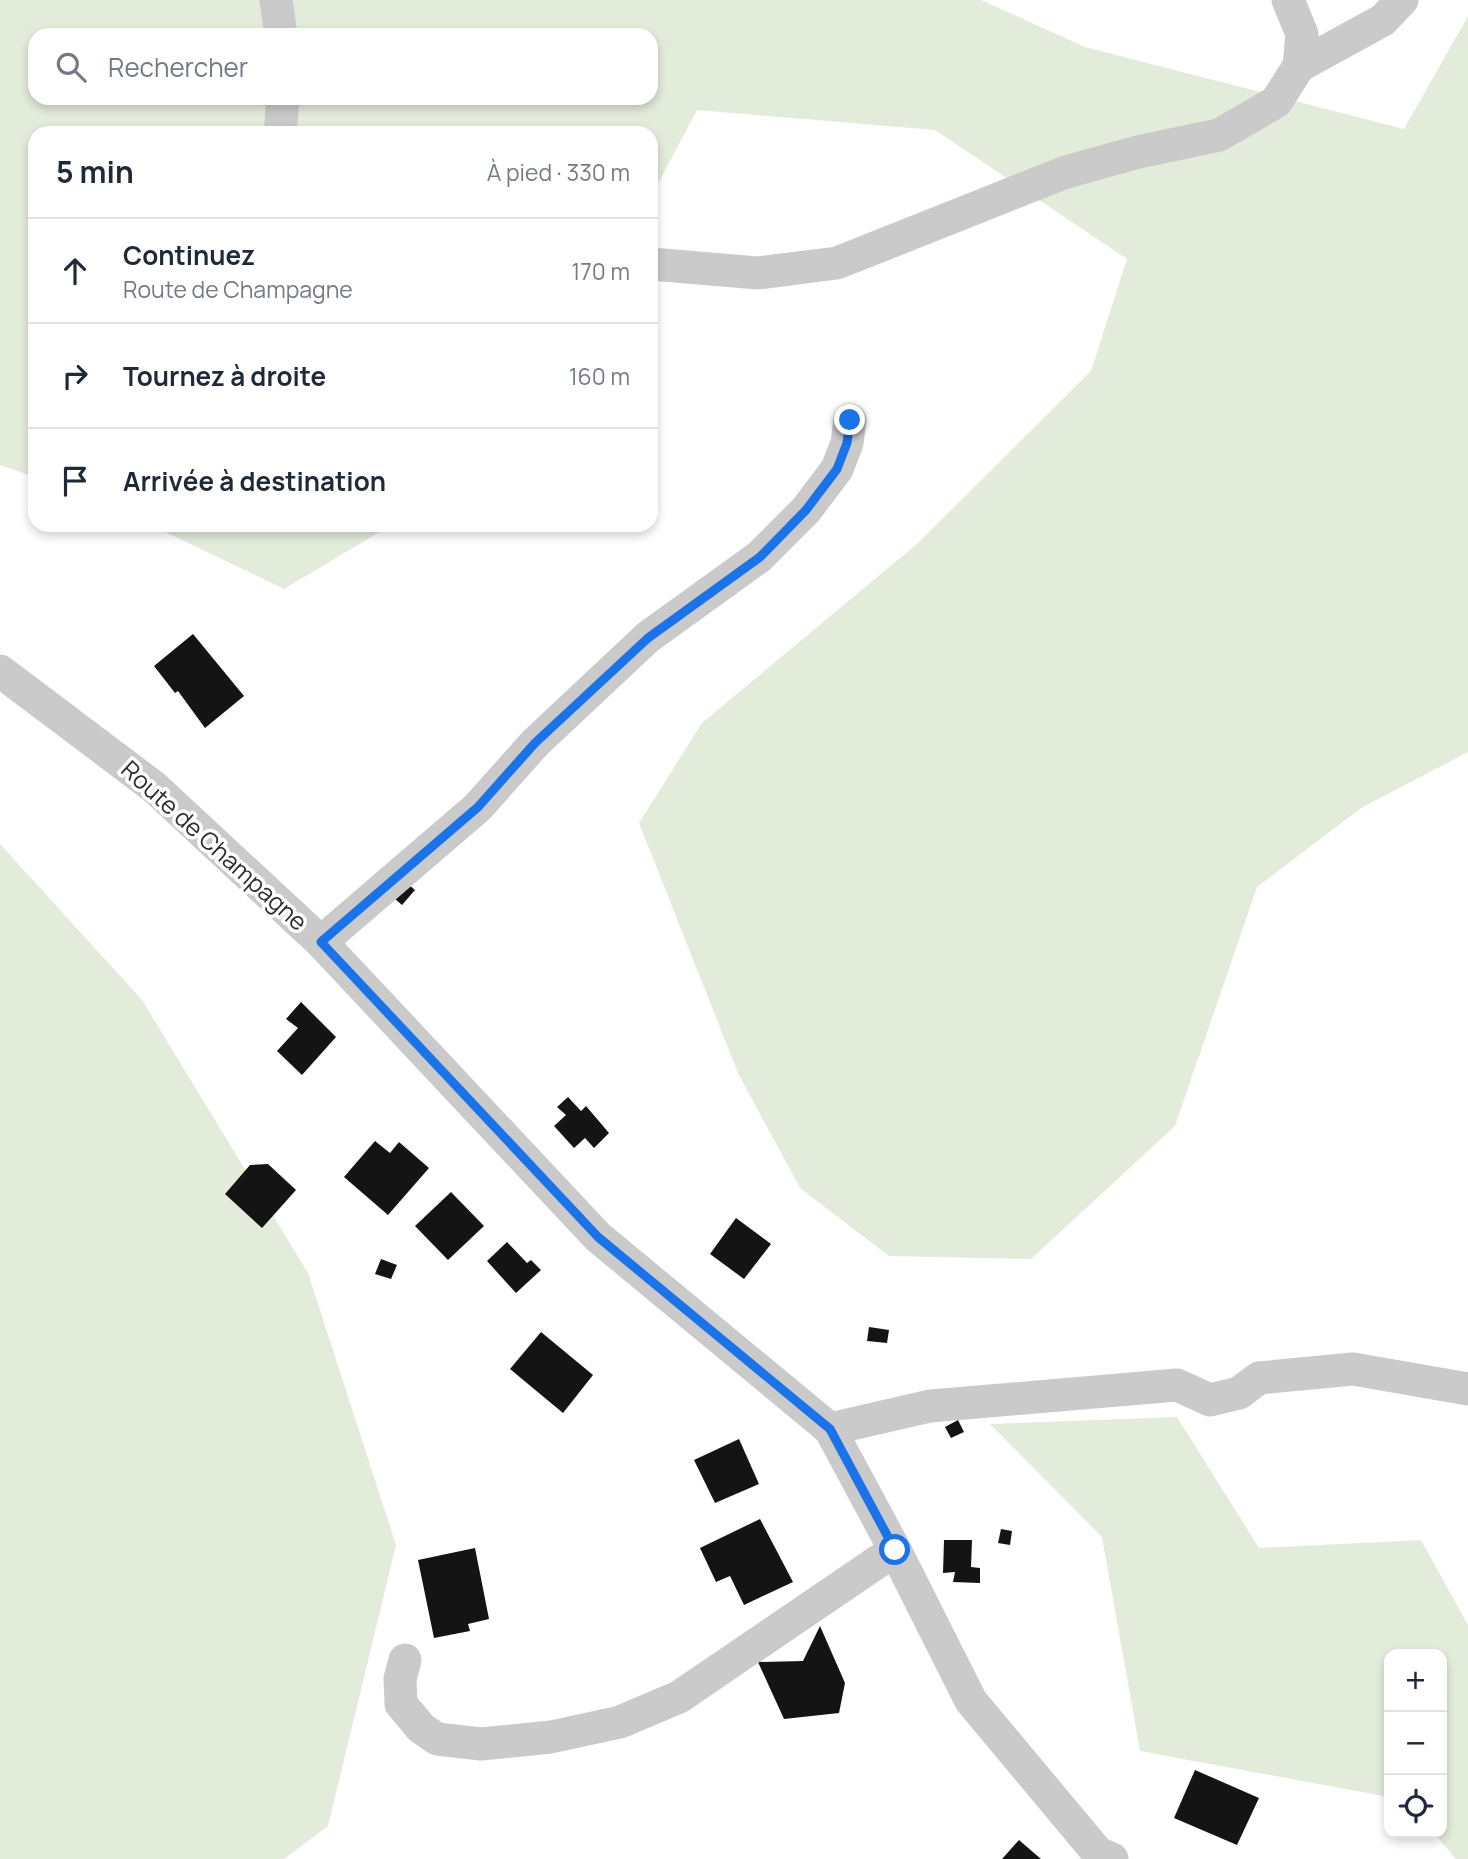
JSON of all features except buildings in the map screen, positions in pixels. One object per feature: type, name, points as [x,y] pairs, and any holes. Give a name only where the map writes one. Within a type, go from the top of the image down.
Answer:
[{"type":"street","points":[[276,0],[280,28]]},
{"type":"street","points":[[1288,0],[1301,50]]},
{"type":"street","points":[[658,265],[758,274],[836,263],[1066,172],[1138,152],[1219,135],[1276,102],[1301,50],[1313,0]]},
{"type":"street","points":[[1301,50],[1383,20],[1402,0]]},
{"type":"street","points":[[280,126],[282,105]]},
{"type":"street","points":[[321,942],[478,807],[535,743],[648,638],[760,557],[806,510],[837,469],[847,443],[850,420]]},
{"type":"street","name":"Route de Champagne","points":[[0,671],[154,787],[321,942],[598,1237],[830,1429],[971,1701],[1100,1857]]},
{"type":"street","points":[[830,1429],[930,1406],[1177,1385],[1210,1400],[1240,1393],[1259,1378],[1353,1369],[1468,1388]]},
{"type":"street","points":[[405,1660],[400,1679],[401,1704],[421,1728],[437,1739],[481,1744],[551,1737],[620,1722],[679,1698],[895,1550]]},
{"type":"green space","points":[[0,0],[981,0],[1085,47],[1404,129],[1468,16],[1468,752],[1361,808],[1257,887],[1175,1126],[1031,1259],[889,1256],[800,1188],[738,1073],[639,823],[702,723],[917,544],[1091,371],[1127,259],[935,130],[697,110],[658,184],[658,126],[28,126],[28,475],[0,465]]},
{"type":"green space","points":[[166,532],[379,532],[284,589]]},
{"type":"green space","points":[[0,844],[142,1000],[308,1273],[396,1545],[328,1826],[284,1859],[0,1859]]},
{"type":"green space","points":[[1177,1417],[1259,1548],[1421,1540],[1468,1625],[1468,1859],[1456,1859],[1438,1838],[1447,1838],[1447,1649],[1384,1649],[1384,1796],[1140,1751],[1102,1537],[990,1424]]},
{"type":"route","points":[[850,420],[847,443],[837,469],[806,510],[760,557],[648,638],[535,743],[478,807],[321,942],[598,1237],[830,1429],[895,1550]]}]
